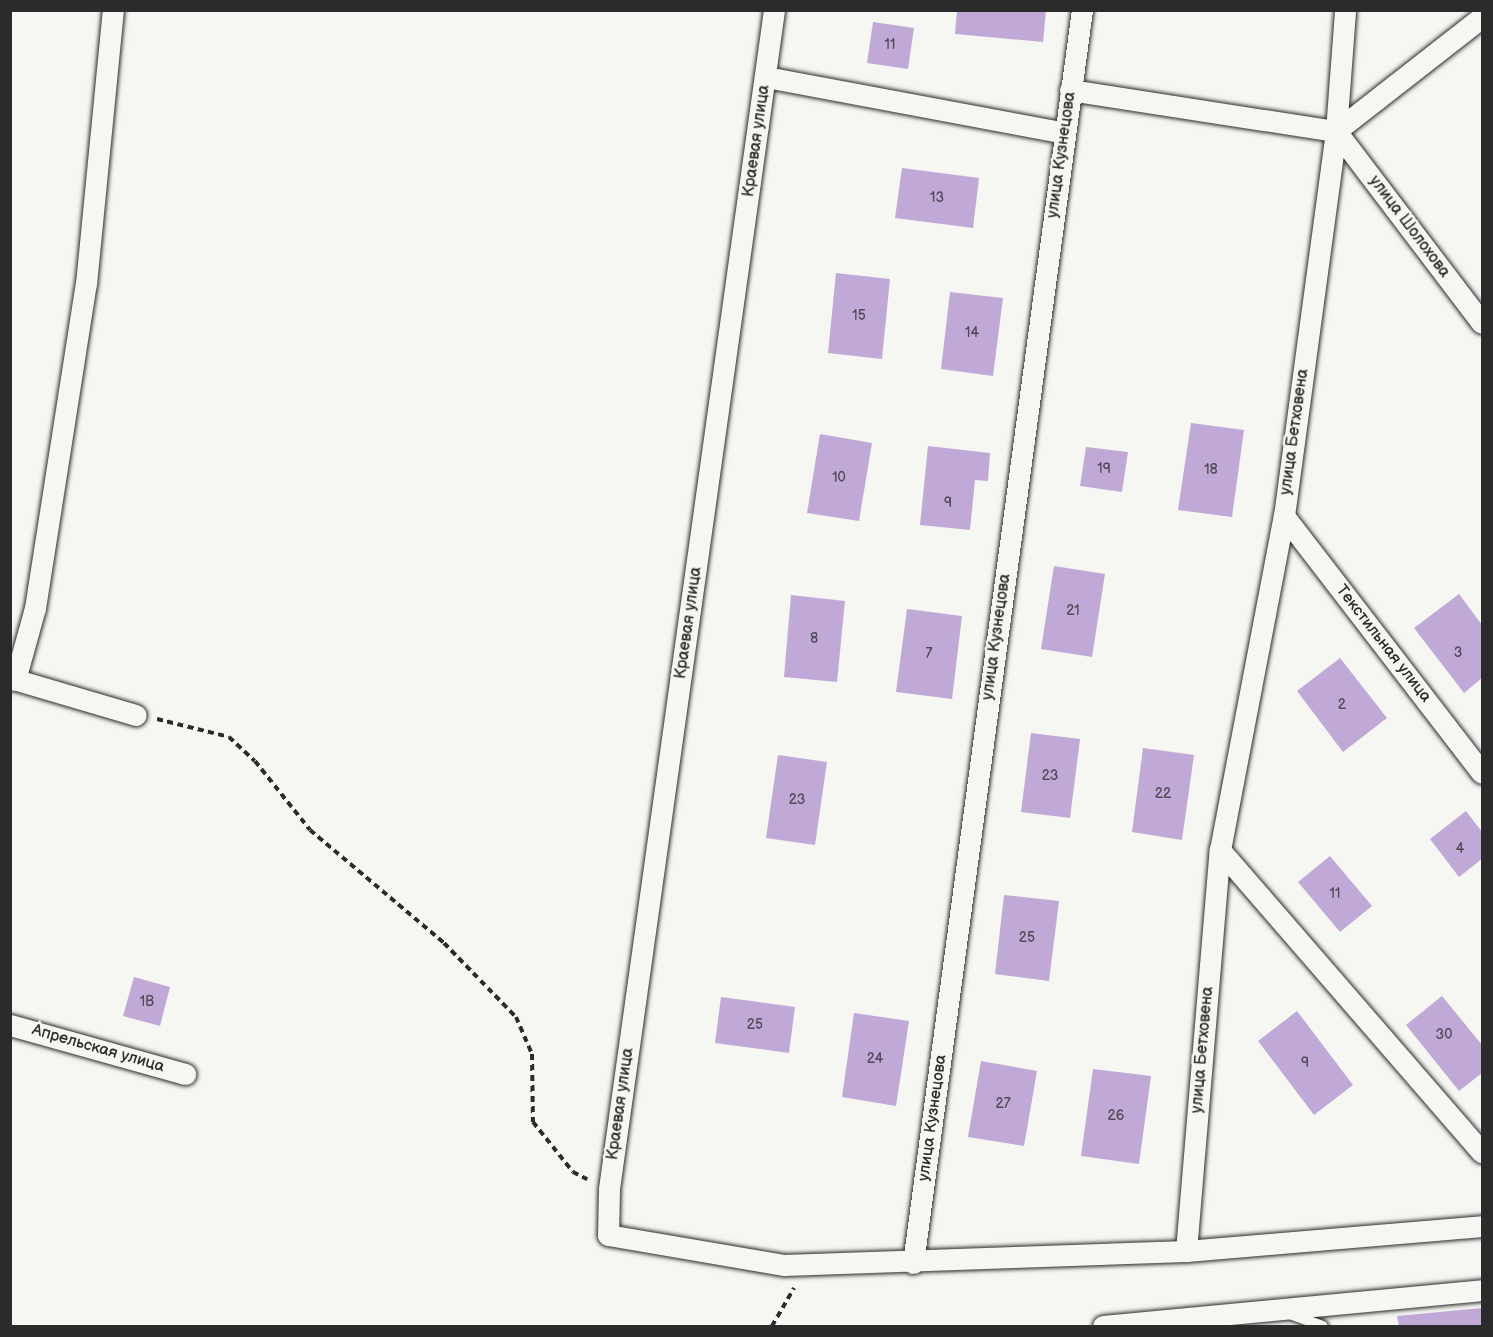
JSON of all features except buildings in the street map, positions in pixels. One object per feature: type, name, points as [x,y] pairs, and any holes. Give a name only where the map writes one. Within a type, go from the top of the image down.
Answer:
[{"type":"street","points":[[113,10],[86,284],[35,608],[13,679],[136,715]]},
{"type":"street","name":"Краевая улица","points":[[774,10],[609,1189],[608,1235],[784,1265],[808,1265]]},
{"type":"street","name":"улица Кузнецова","points":[[913,1263],[1082,10]]},
{"type":"street","name":"улица Бетховена","points":[[1186,1251],[1220,850],[1284,516],[1336,131],[1345,10]]},
{"type":"street","points":[[1070,90],[1336,131],[1482,17]]},
{"type":"street","points":[[766,77],[1065,133]]},
{"type":"street","name":"улица Шолохова","points":[[1336,131],[1482,323]]},
{"type":"street","name":"Текстильная улица","points":[[1284,516],[1482,773]]},
{"type":"street","points":[[1220,850],[1482,1152]]},
{"type":"street","name":"Апрельская улица","points":[[10,1025],[185,1074]]},
{"type":"street","points":[[808,1265],[913,1263],[1186,1251],[1482,1226]]},
{"type":"street","points":[[1103,1326],[1482,1290]]},
{"type":"lane","points":[[1279,1310],[1323,1326]]},
{"type":"path","points":[[136,715],[196,726],[229,737],[255,760],[310,830],[444,943],[516,1017],[532,1054],[533,1122],[573,1172],[609,1189]]},
{"type":"path","points":[[772,1326],[808,1265]]}]
